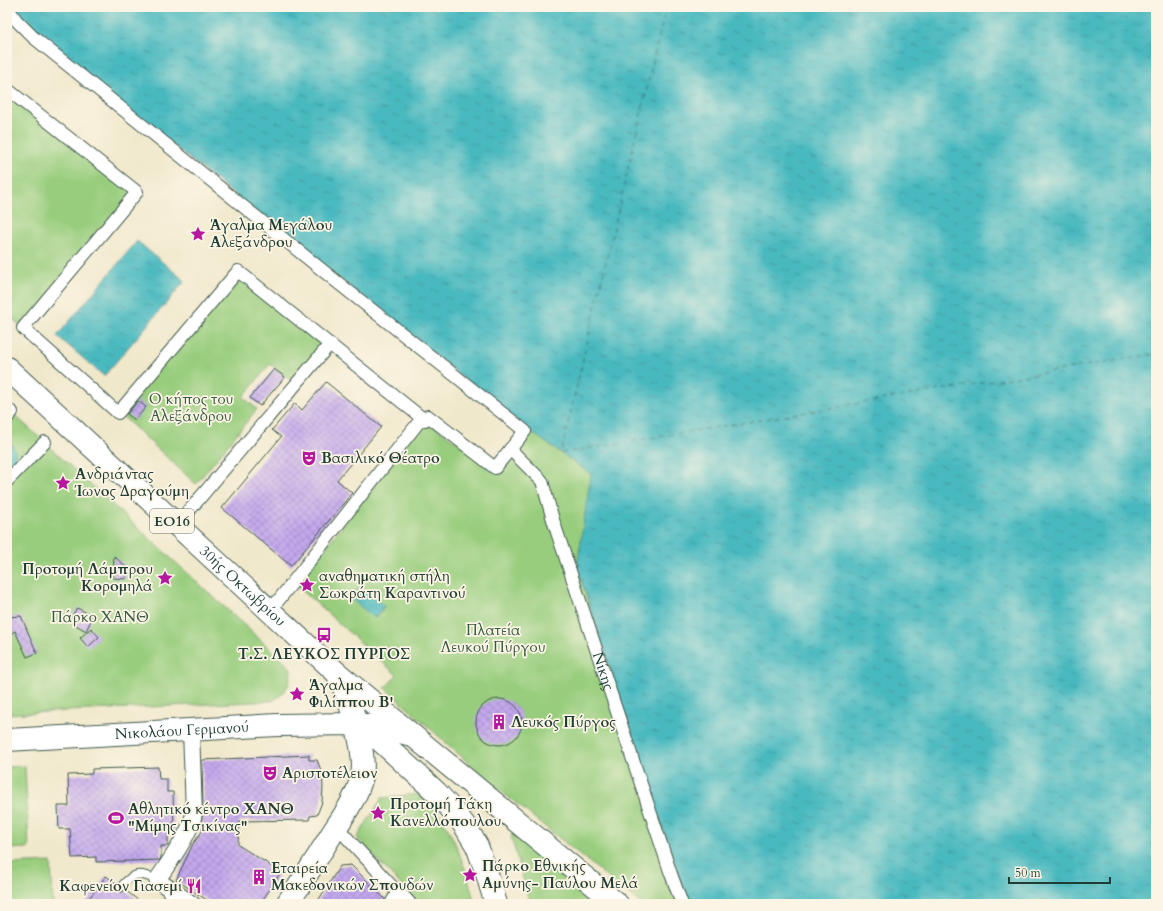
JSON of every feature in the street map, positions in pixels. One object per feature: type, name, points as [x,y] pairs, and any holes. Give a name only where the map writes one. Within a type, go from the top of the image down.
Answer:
[{"type":"main road","name":"30ής Οκτωβρίου","points":[[7,368],[337,673]]},
{"type":"main road","points":[[287,904],[337,827],[353,798],[362,776],[360,739],[346,693],[337,673]]},
{"type":"main road","name":"ΕΟ16","points":[[337,673],[609,902]]},
{"type":"main road","points":[[356,724],[383,743],[436,792],[455,813],[477,846],[485,866],[496,904]]},
{"type":"main road","name":"Νικολάου Γερμανού","points":[[7,740],[278,725],[356,724],[381,727],[414,737]]},
{"type":"street","points":[[7,7],[37,40],[525,431],[495,468],[428,416],[425,420],[422,418],[238,272],[118,412],[23,328],[137,192],[7,89]]},
{"type":"street","points":[[177,525],[330,344]]},
{"type":"street","points":[[270,611],[422,418]]},
{"type":"street","points":[[7,481],[45,442]]},
{"type":"street","name":"Νίκης","points":[[510,449],[542,481],[576,590],[682,904]]},
{"type":"street","points":[[191,730],[194,819],[157,880],[171,898],[192,904]]},
{"type":"street","points":[[337,827],[400,901]]},
{"type":"lane","points":[[121,887],[129,878],[135,875],[146,875],[157,880]]},
{"type":"green space","points":[[7,89],[137,192],[23,328],[7,314]]},
{"type":"green space","name":"Ο κήπος του Αλεξάνδρου","points":[[238,271],[327,343],[294,383],[270,364],[243,397],[257,409],[196,484],[118,412]]},
{"type":"green space","name":"Πάρκο ΧΑΝΘ","points":[[7,408],[291,668],[289,684],[285,691],[272,701],[7,714]]},
{"type":"green space","name":"Πλατεία Λευκού Πύργου","points":[[425,420],[494,468],[527,429],[591,474],[577,568],[688,904],[641,904],[491,783],[385,688],[397,675],[296,585]],"holes":[[[360,588],[384,607],[376,618],[351,599]]]},
{"type":"green space","points":[[25,766],[29,848],[7,849],[7,767]]},
{"type":"green space","points":[[418,794],[436,810],[450,832],[460,855],[475,904],[419,904],[357,838],[382,798]]},
{"type":"green space","points":[[513,831],[591,895],[591,904],[530,904],[511,837]]},
{"type":"green space","points":[[51,862],[53,904],[7,904],[7,864]]},
{"type":"water","points":[[10,7],[1156,7],[1156,904],[688,904],[577,567],[591,474],[527,429],[56,52]]},
{"type":"water","points":[[137,241],[185,281],[104,376],[57,336]]},
{"type":"water","points":[[7,440],[13,447],[16,455],[14,463],[7,470]]},
{"type":"water","points":[[360,587],[384,606],[375,618],[351,599]]},
{"type":"building","points":[[274,369],[285,377],[260,406],[250,398]]},
{"type":"building","name":"Βασιλικό Θέατρο","points":[[326,382],[381,427],[337,480],[352,493],[291,566],[222,508],[281,437],[272,430],[295,403],[302,410]]},
{"type":"building","points":[[138,401],[146,407],[135,420],[127,414]]},
{"type":"building","points":[[114,556],[126,567],[126,579],[113,578]]},
{"type":"building","points":[[77,608],[93,616],[86,631],[69,621]]},
{"type":"building","points":[[21,616],[37,653],[27,657],[15,631],[7,636],[7,617]]},
{"type":"building","points":[[91,628],[99,637],[88,647],[80,638]]},
{"type":"building","name":"Λευκός Πύργος","points":[[494,699],[504,699],[512,703],[518,709],[522,717],[522,727],[518,735],[512,741],[504,745],[494,745],[486,741],[480,735],[476,727],[476,717],[480,709],[486,703]]},
{"type":"building","points":[[309,755],[309,760],[317,760],[322,773],[322,802],[317,815],[310,816],[309,820],[239,821],[238,845],[281,872],[260,904],[213,904],[176,880],[193,844],[203,830],[201,823],[203,812],[202,760]]},
{"type":"building","name":"Αθλητικό κέντρο ΧΑΝΘ \"Μίμης Τσικίνας\"","points":[[158,767],[159,779],[167,779],[167,792],[173,792],[174,832],[168,832],[168,846],[161,846],[160,860],[96,862],[96,857],[72,858],[70,829],[59,829],[58,806],[69,806],[68,775],[92,774],[92,769]]},
{"type":"building","points":[[351,865],[385,899],[384,904],[316,904],[340,866]]},
{"type":"building","points":[[106,876],[117,884],[116,888],[118,891],[122,892],[125,890],[143,904],[85,904]]},
{"type":"ferry route","points":[[666,7],[561,453],[1156,354]]},
{"type":"place","name":"Άγαλμα Μεγάλου Αλεξάνδρου","points":[[198,234]]},
{"type":"place","name":"Βασιλικό Θέατρο","points":[[309,458]]},
{"type":"place","name":"Ανδριάντας Ίωνος Δραγούμη","points":[[63,483]]},
{"type":"place","name":"Προτομή Λάμπρου Κορομηλά","points":[[165,578]]},
{"type":"place","name":"αναθηματική στήλη Σωκράτη Καραντινού","points":[[307,585]]},
{"type":"place","name":"Τ.Σ. ΛΕΥΚΟΣ ΠΥΡΓΟΣ","points":[[324,635]]},
{"type":"place","name":"Άγαλμα Φιλίππου Β'","points":[[297,694]]},
{"type":"place","name":"Λευκός Πύργος","points":[[499,722]]},
{"type":"place","name":"Αριστοτέλειον","points":[[270,773]]},
{"type":"place","name":"Προτομή Τάκη Κανελλόπουλου","points":[[378,813]]},
{"type":"place","name":"Αθλητικό κέντρο ΧΑΝΘ \"Μίμης Τσικίνας\"","points":[[116,818]]},
{"type":"place","name":"Πάρκο Εθνικής Αμύνης- Παύλου Μελά","points":[[470,875]]},
{"type":"place","name":"Εταιρεία Μακεδονικών Σπουδών","points":[[259,877]]},
{"type":"place","name":"Καφενείον Γιασεμί","points":[[194,886]]}]
